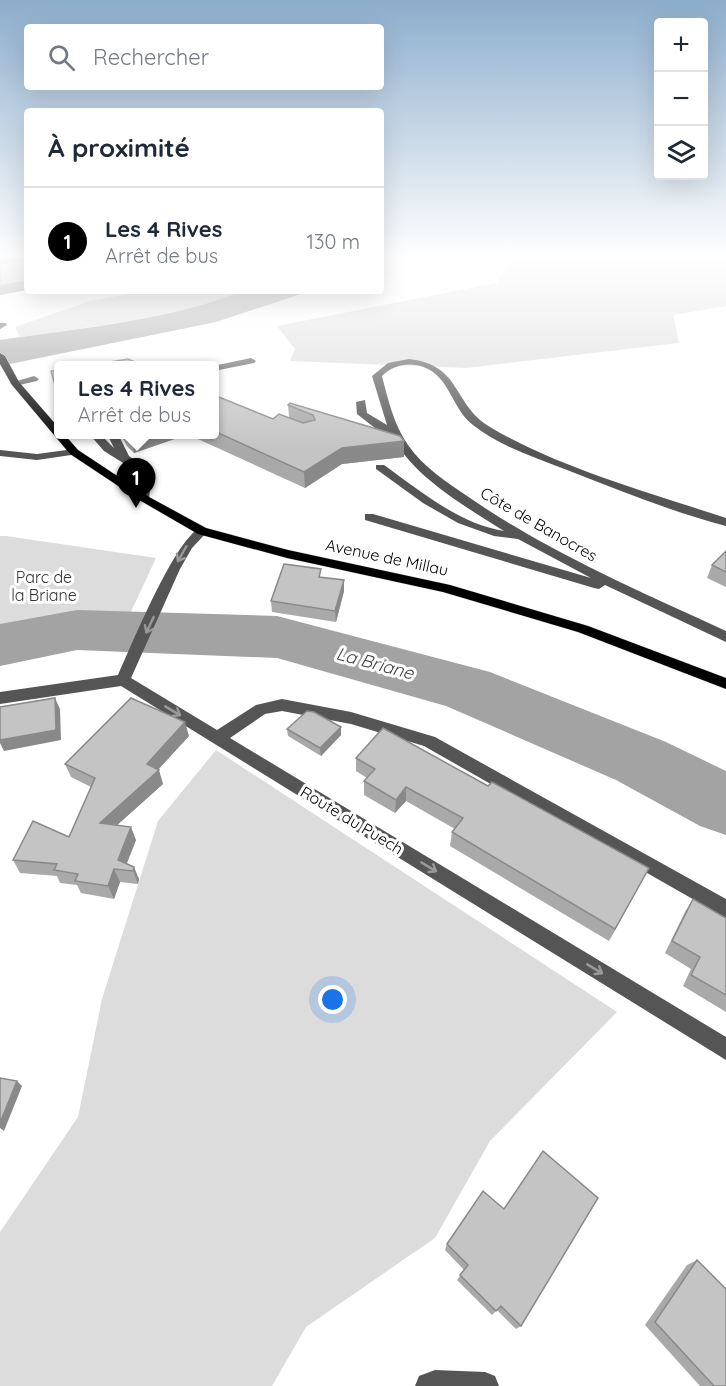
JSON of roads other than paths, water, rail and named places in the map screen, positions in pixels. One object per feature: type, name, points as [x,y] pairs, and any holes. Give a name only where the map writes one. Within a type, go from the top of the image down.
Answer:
[{"type":"main road","name":"Avenue de Millau","points":[[0,357],[7,373],[54,429]]},
{"type":"main road","name":"Avenue de Millau","points":[[62,439],[74,452],[145,499],[202,531],[287,554],[445,588],[583,629],[726,684]]},
{"type":"street","points":[[219,367],[251,361]]},
{"type":"street","name":"Côte de Banocres","points":[[726,522],[616,486],[510,444],[473,421],[442,376],[431,366],[414,362],[387,366],[377,375],[397,437],[424,470],[480,512],[525,537],[622,588],[726,637]]},
{"type":"street","points":[[7,373],[34,379]]},
{"type":"street","points":[[362,402],[362,414],[379,426],[395,431]]},
{"type":"street","points":[[98,439],[108,449],[145,472],[145,499]]},
{"type":"street","points":[[114,439],[125,458]]},
{"type":"street","points":[[0,453],[19,457],[54,456],[74,452]]},
{"type":"street","points":[[380,466],[437,507],[483,529],[506,536],[525,537]]},
{"type":"street","points":[[369,517],[606,587],[622,588]]},
{"type":"street","points":[[0,698],[126,674],[187,546],[202,531]]},
{"type":"street","name":"Route du Puech","points":[[126,674],[217,738],[726,1049]]},
{"type":"street","points":[[217,738],[261,709],[282,705],[351,718],[429,741],[726,909]]},
{"type":"street","points":[[429,1386],[435,1384],[484,1386]]},
{"type":"waterway","name":"La Briane","points":[[0,645],[77,630],[277,637],[467,689],[641,761],[726,805]]},
{"type":"place","name":"Les 4 Rives","points":[[136,508]]},
{"type":"park label","name":"Parc de la Briane","points":[[44,586]]}]
